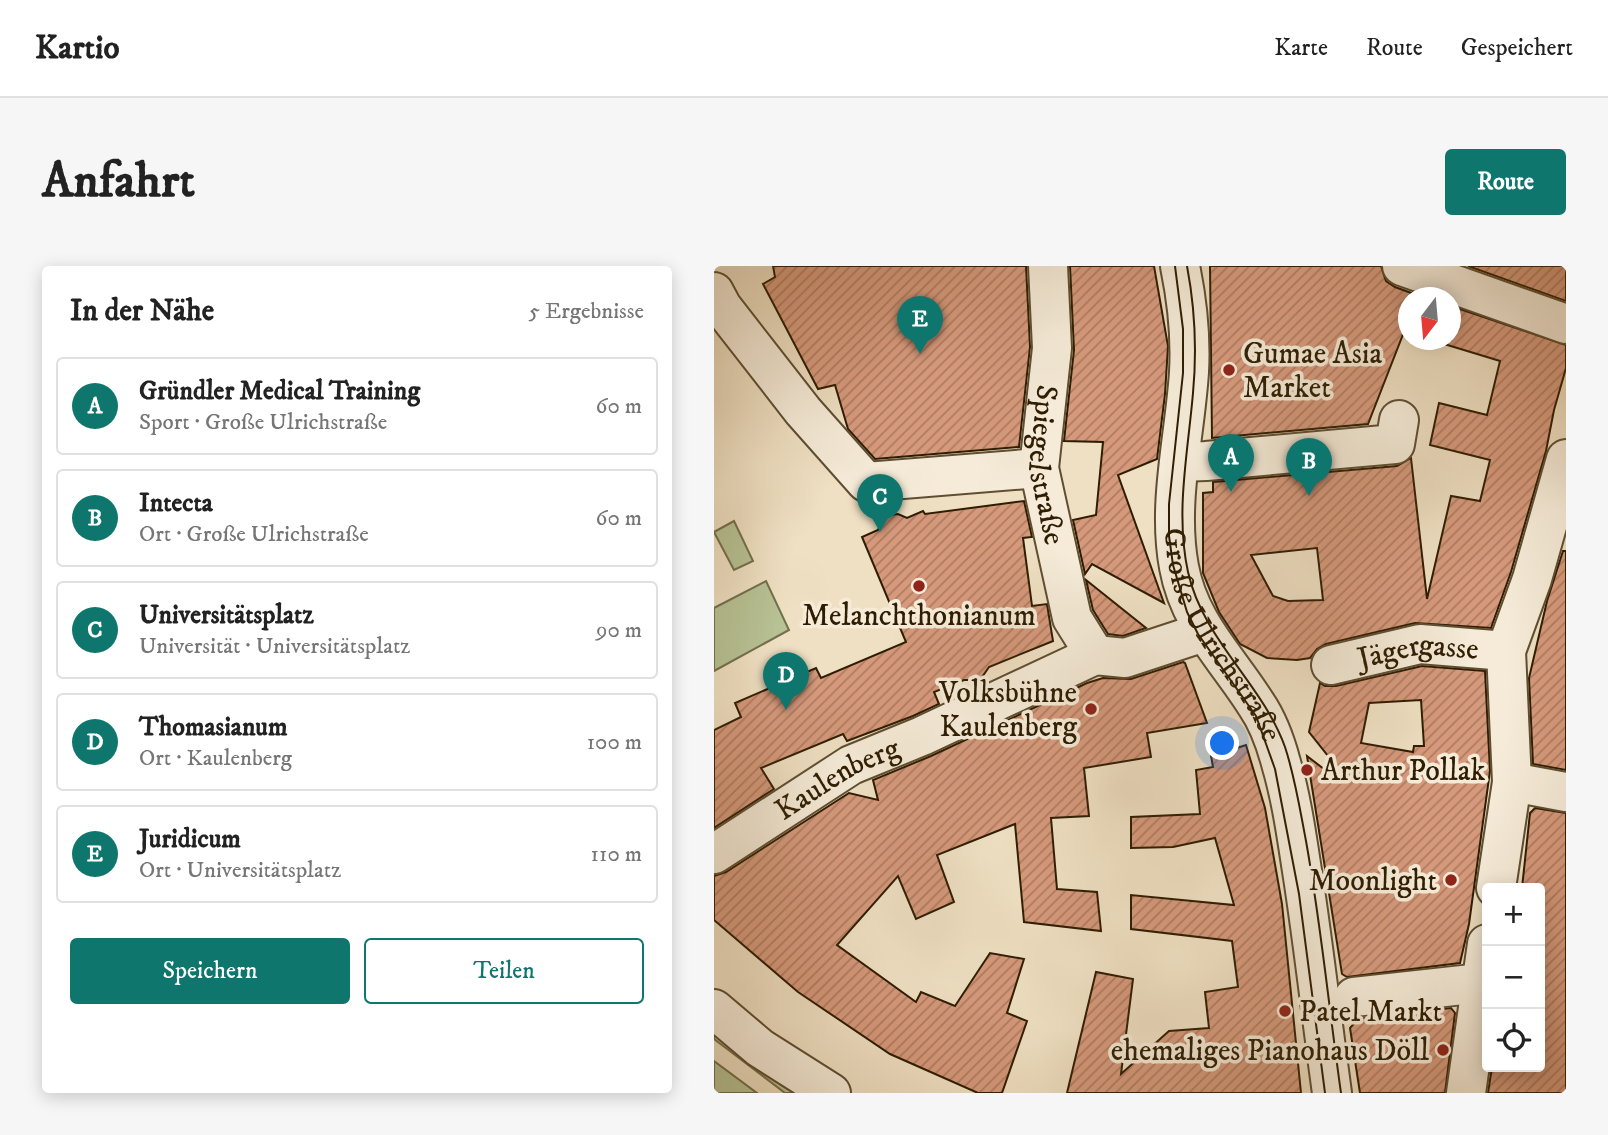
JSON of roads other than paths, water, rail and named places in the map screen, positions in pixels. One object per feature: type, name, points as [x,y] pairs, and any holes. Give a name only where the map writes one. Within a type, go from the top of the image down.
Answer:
[{"type":"street","name":"Spiegelstraße","points":[[1048,266],[1052,348],[1039,468],[1072,618],[1095,655]]},
{"type":"street","name":"Große Ulrichstraße","points":[[1180,266],[1189,328],[1189,370],[1175,508],[1175,541],[1179,570],[1204,632],[1258,707],[1281,762],[1298,843],[1332,1093]]},
{"type":"street","points":[[1402,266],[1566,324]]},
{"type":"street","points":[[714,292],[722,307],[803,411],[866,482],[1039,468]]},
{"type":"street","points":[[1180,462],[1395,444],[1399,420]]},
{"type":"street","points":[[1497,883],[1512,782],[1506,651],[1557,533],[1566,459]]},
{"type":"street","name":"Kaulenberg","points":[[714,855],[851,765],[922,736],[1095,655],[1125,658],[1204,632]]},
{"type":"street","name":"Jägergasse","points":[[1331,665],[1420,644],[1506,651]]},
{"type":"street","points":[[1512,782],[1566,792]]},
{"type":"street","points":[[1466,1093],[1487,946]]},
{"type":"street","points":[[1354,997],[1481,983]]},
{"type":"street","points":[[714,1009],[760,1048],[831,1093]]},
{"type":"tram line","points":[[1175,266],[1183,329],[1183,373],[1169,504],[1173,565],[1187,612],[1198,634],[1256,716],[1275,769],[1299,894],[1325,1093]]},
{"type":"tram line","points":[[1187,266],[1195,345],[1183,505],[1184,550],[1188,572],[1206,619],[1262,702],[1275,724],[1289,758],[1321,935],[1341,1093]]},
{"type":"place","name":"Juridicum","points":[[920,354]]},
{"type":"place","name":"Gumae Asia Market","points":[[1229,370]]},
{"type":"place","name":"Gründler Medical Training","points":[[1231,492]]},
{"type":"place","name":"Intecta","points":[[1309,496]]},
{"type":"place","name":"Universitätsplatz","points":[[880,532]]},
{"type":"place","name":"Melanchthonianum","points":[[919,586]]},
{"type":"place","name":"Volksbühne Kaulenberg","points":[[1091,709]]},
{"type":"place","name":"Thomasianum","points":[[786,710]]},
{"type":"place","name":"Arthur Pollak","points":[[1307,770]]},
{"type":"place","name":"Moonlight","points":[[1451,880]]},
{"type":"place","name":"Patel Markt","points":[[1285,1011]]},
{"type":"place","name":"ehemaliges Pianohaus Döll","points":[[1443,1050]]}]
